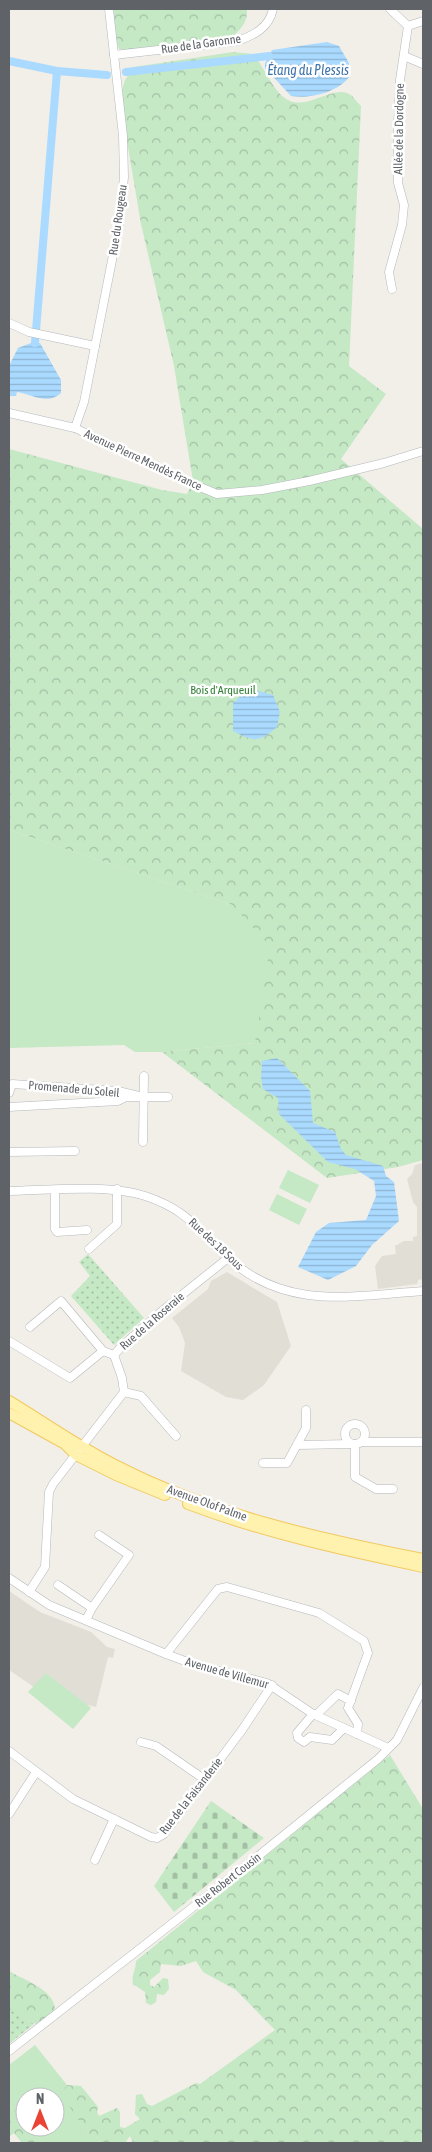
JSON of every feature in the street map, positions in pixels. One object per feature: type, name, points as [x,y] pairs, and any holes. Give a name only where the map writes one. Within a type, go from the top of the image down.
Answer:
[{"type":"main road","name":"Avenue Olof Palme","points":[[9,1402],[79,1451],[168,1490],[224,1510],[312,1536],[423,1559]]},
{"type":"main road","name":"Avenue Olof Palme","points":[[9,1413],[139,1485],[247,1525],[331,1548],[423,1567]]},
{"type":"street","name":"Rue du Rougeau","points":[[75,428],[84,402],[119,225],[124,177],[123,136],[108,9]]},
{"type":"street","name":"Rue de la Garonne","points":[[114,55],[238,41],[253,36],[264,27],[273,9]]},
{"type":"street","points":[[390,9],[408,26],[423,21]]},
{"type":"street","name":"Allée de la Dordogne","points":[[392,289],[389,272],[402,225],[404,205],[398,183],[397,160],[400,80],[408,26]]},
{"type":"street","points":[[404,56],[423,64]]},
{"type":"street","points":[[9,323],[29,332],[95,346]]},
{"type":"street","name":"Avenue Pierre Mendès France","points":[[9,413],[75,428],[181,479],[217,494],[309,481],[384,463],[423,450]]},
{"type":"street","points":[[143,1142],[144,1076]]},
{"type":"street","name":"Promenade du Soleil","points":[[9,1092],[12,1084],[118,1092],[143,1097]]},
{"type":"street","name":"Promenade du Soleil","points":[[9,1107],[118,1101],[126,1097],[168,1097]]},
{"type":"street","points":[[9,1152],[75,1152]]},
{"type":"street","points":[[89,1249],[117,1224],[117,1189]]},
{"type":"street","name":"Rue des 18 Sous","points":[[9,1191],[117,1189],[144,1196],[170,1206],[192,1220],[228,1258],[263,1282],[303,1295],[324,1297],[423,1291]]},
{"type":"street","points":[[54,1190],[55,1229],[57,1232],[88,1230]]},
{"type":"street","name":"Rue de la Roseraie","points":[[124,1392],[122,1378],[114,1355],[162,1312],[228,1258]]},
{"type":"street","points":[[30,1327],[61,1301],[102,1351],[114,1355]]},
{"type":"street","points":[[9,1341],[70,1378],[102,1351]]},
{"type":"street","points":[[29,1592],[45,1567],[48,1492],[124,1392],[140,1396],[176,1436]]},
{"type":"street","points":[[264,1463],[287,1463],[306,1428],[306,1410]]},
{"type":"street","points":[[297,1444],[423,1442]]},
{"type":"street","points":[[356,1444],[355,1477],[376,1489],[393,1489]]},
{"type":"street","points":[[86,1620],[92,1608],[129,1555],[99,1535]]},
{"type":"street","name":"Avenue de Villemur","points":[[9,1578],[49,1605],[166,1654],[193,1664],[272,1685],[314,1715],[388,1748]]},
{"type":"street","points":[[58,1585],[92,1608]]},
{"type":"street","points":[[166,1654],[218,1589],[227,1586],[319,1613],[364,1641],[368,1653],[348,1708],[358,1724],[358,1734]]},
{"type":"street","name":"Rue de la Faisanderie","points":[[9,1751],[73,1799],[157,1838],[164,1834],[242,1730],[272,1685]]},
{"type":"street","name":"Rue Robert Cousin","points":[[9,2050],[252,1861],[388,1748],[397,1740],[421,1696],[423,1688]]},
{"type":"street","points":[[344,1728],[332,1740],[310,1737],[304,1742],[298,1738],[297,1732],[338,1694],[351,1701]]},
{"type":"street","points":[[141,1742],[156,1746],[204,1779]]},
{"type":"street","points":[[9,1814],[36,1772]]},
{"type":"street","points":[[95,1860],[114,1819]]},
{"type":"shaded area","points":[[423,1163],[423,1279],[418,1280],[417,1284],[378,1289],[375,1266],[382,1256],[396,1254],[395,1246],[404,1241],[413,1241],[413,1237],[417,1236],[417,1207],[413,1202],[407,1179],[412,1174],[415,1165]]},
{"type":"shaded area","points":[[227,1272],[277,1302],[291,1346],[264,1385],[243,1400],[226,1397],[181,1371],[185,1343],[179,1327],[172,1318],[208,1289],[211,1281]]},
{"type":"shaded area","points":[[9,1591],[40,1612],[91,1632],[107,1647],[115,1649],[113,1658],[108,1657],[96,1707],[87,1705],[46,1673],[34,1687],[9,1670]]},
{"type":"green space","points":[[112,9],[247,9],[247,14],[243,25],[231,38],[128,51],[119,49]]},
{"type":"green space","name":"Bois d'Arqueuil","points":[[233,52],[253,54],[273,85],[288,100],[304,102],[337,92],[344,92],[351,95],[361,106],[349,366],[386,394],[341,459],[423,529],[423,1160],[398,1167],[327,1178],[162,1052],[255,1043],[232,905],[9,830],[9,449],[162,490],[187,494],[193,481],[174,366],[141,224],[127,141],[122,90],[125,80],[134,67]]},
{"type":"green space","points":[[9,830],[232,905],[270,946],[255,1043],[162,1052],[135,1052],[124,1045],[9,1048]]},
{"type":"green space","points":[[288,1170],[319,1185],[310,1203],[279,1188]]},
{"type":"green space","points":[[277,1194],[307,1209],[299,1225],[269,1210]]},
{"type":"green space","points":[[88,1254],[144,1318],[114,1345],[71,1296],[90,1276],[79,1262]]},
{"type":"green space","points":[[46,1673],[91,1708],[73,1729],[28,1692]]},
{"type":"green space","points":[[390,1755],[423,1809],[423,2143],[133,2143],[130,2136],[125,2143],[101,2143],[98,2138],[88,2134],[65,2101],[65,2088],[67,2085],[81,2086],[98,2107],[97,2112],[99,2116],[117,2108],[120,2112],[120,2127],[125,2128],[140,2119],[135,2114],[136,2095],[142,2094],[147,2104],[152,2106],[196,2083],[200,2084],[275,2030],[236,1990],[203,1972],[196,1961],[181,1966],[161,1964],[160,1972],[150,1980],[150,1985],[154,1987],[163,1978],[168,1979],[169,1989],[164,1995],[157,1994],[156,2002],[151,2005],[146,2003],[145,1992],[133,1984],[136,1961]]},
{"type":"green space","points":[[211,1801],[264,1838],[174,1912],[154,1886]]},
{"type":"green space","points":[[9,1971],[46,1992],[55,2006],[55,2014],[39,2025],[13,2011],[9,2011]]},
{"type":"green space","points":[[9,2011],[18,2012],[34,2024],[9,2044]]},
{"type":"green space","points":[[35,2045],[67,2085],[65,2088],[15,2087],[15,2110],[9,2103],[9,2065]]},
{"type":"green space","points":[[65,2100],[88,2134],[98,2138],[101,2143],[42,2143],[37,2137],[65,2137]]},
{"type":"green space","points":[[9,2103],[15,2110],[15,2134],[14,2133],[9,2137]]},
{"type":"green space","points":[[17,2137],[37,2137],[42,2143],[22,2143]]},
{"type":"water","name":"Étang du Plessis","points":[[327,42],[339,46],[349,63],[349,77],[344,83],[330,91],[314,96],[291,96],[265,68],[265,63],[272,50]]},
{"type":"water","points":[[31,343],[40,343],[61,380],[61,393],[56,397],[46,399],[17,392],[16,396],[9,396],[9,366],[18,348]]},
{"type":"water","points":[[255,690],[273,695],[280,712],[277,727],[261,738],[252,739],[233,731],[233,703],[242,695]]},
{"type":"water","points":[[277,1058],[310,1091],[313,1123],[335,1132],[341,1149],[346,1155],[383,1166],[386,1176],[394,1182],[399,1221],[372,1245],[356,1266],[328,1280],[298,1267],[316,1232],[329,1223],[366,1220],[376,1196],[374,1181],[355,1169],[328,1162],[279,1114],[278,1098],[263,1089],[261,1078],[262,1061]]},
{"type":"waterway","points":[[126,72],[269,56]]},
{"type":"waterway","points":[[9,61],[57,71],[107,75]]},
{"type":"waterway","points":[[35,343],[57,71]]}]
